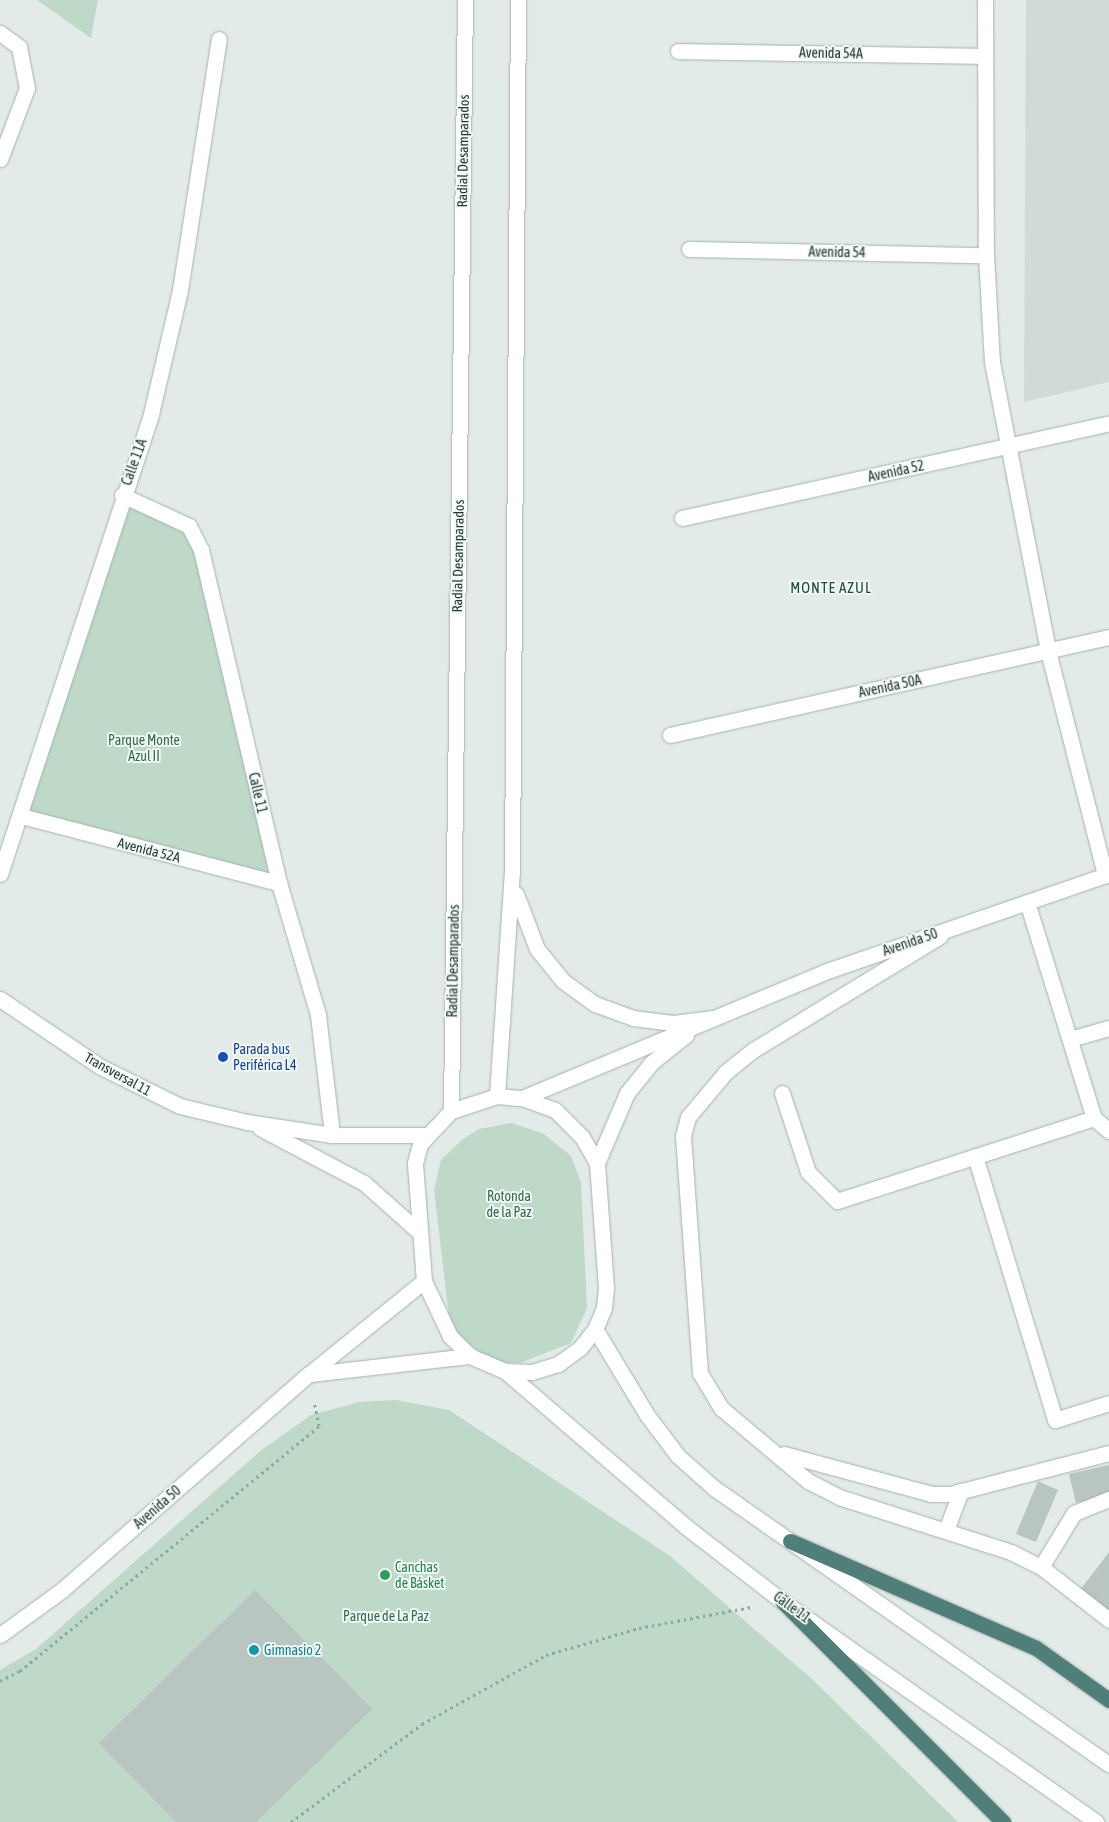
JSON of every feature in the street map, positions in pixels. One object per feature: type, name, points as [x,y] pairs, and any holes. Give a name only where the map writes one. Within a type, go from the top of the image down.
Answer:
[{"type":"highway","points":[[790,1541],[1036,1648],[1109,1700]]},
{"type":"highway","points":[[782,1601],[1003,1822]]},
{"type":"street","name":"Radial Desamparados","points":[[451,1111],[465,0]]},
{"type":"street","points":[[497,1096],[512,873],[518,0]]},
{"type":"street","points":[[985,0],[983,56],[986,255],[992,362],[1048,651],[1107,874]]},
{"type":"street","points":[[0,33],[19,47],[27,88],[0,160]]},
{"type":"street","name":"Calle 11A","points":[[0,874],[21,816],[122,495],[151,414],[180,290],[219,39]]},
{"type":"street","name":"Avenida 54A","points":[[678,51],[983,56]]},
{"type":"street","name":"Avenida 54","points":[[689,249],[986,255]]},
{"type":"street","name":"Avenida 52","points":[[682,518],[1109,424]]},
{"type":"street","name":"Calle 11","points":[[122,495],[189,526],[201,550],[278,883],[318,1015],[332,1135]]},
{"type":"street","name":"Avenida 50A","points":[[670,734],[1109,637]]},
{"type":"street","name":"Avenida 52A","points":[[21,816],[278,883]]},
{"type":"street","points":[[512,873],[519,913],[536,949],[571,986],[595,1004],[633,1018],[673,1023],[713,1018]]},
{"type":"street","name":"Avenida 50","points":[[522,1098],[830,970],[1107,874]]},
{"type":"street","points":[[1027,902],[1094,1118],[1109,1131]]},
{"type":"street","points":[[954,927],[753,1050],[725,1073],[688,1117],[683,1136],[700,1373],[721,1408],[777,1452],[808,1481],[839,1497],[1011,1552],[1040,1567],[1109,1620]]},
{"type":"street","name":"Transversal 11","points":[[0,999],[127,1082],[180,1106],[248,1122],[332,1135],[426,1135]]},
{"type":"street","name":"Avenida 50","points":[[597,1163],[627,1093],[652,1064],[713,1018]]},
{"type":"street","points":[[1070,1039],[1109,1028]]},
{"type":"street","points":[[782,1093],[808,1172],[837,1201],[1094,1118]]},
{"type":"street","points":[[497,1096],[522,1098],[555,1110],[571,1123],[597,1163],[606,1288],[595,1329],[580,1348],[558,1364],[532,1372],[504,1371],[470,1356],[450,1336],[424,1280],[418,1231],[415,1163],[426,1135],[451,1111],[497,1096]]},
{"type":"street","name":"Transversal 11","points":[[248,1122],[364,1183],[418,1231]]},
{"type":"street","points":[[975,1156],[1055,1420],[1109,1403]]},
{"type":"street","name":"Avenida 50","points":[[0,1635],[62,1590],[309,1374],[424,1280]]},
{"type":"street","points":[[595,1329],[647,1415],[678,1456],[714,1488],[1109,1765]]},
{"type":"street","points":[[309,1374],[470,1356]]},
{"type":"street","name":"Calle 11","points":[[504,1371],[678,1520],[782,1601],[1096,1822]]},
{"type":"street","points":[[777,1452],[825,1469],[931,1494],[960,1491],[1109,1453]]},
{"type":"street","points":[[946,1530],[960,1491]]},
{"type":"street","points":[[1040,1567],[1074,1513],[1109,1499]]},
{"type":"path","points":[[0,1681],[20,1671],[319,1426],[309,1374]]},
{"type":"path","points":[[291,1822],[422,1724],[546,1655],[639,1628],[782,1601]]},
{"type":"shaded area","points":[[1026,0],[1109,0],[1109,382],[1024,402]]},
{"type":"green space","points":[[37,0],[98,0],[91,38]]},
{"type":"green space","name":"Parque Monte Azul II","points":[[122,495],[189,526],[279,883],[21,816]]},
{"type":"green space","name":"Rotonda de la Paz","points":[[512,1123],[544,1134],[571,1156],[581,1183],[587,1308],[571,1343],[520,1363],[495,1363],[458,1336],[449,1316],[434,1190],[441,1160],[463,1139],[479,1129]]},
{"type":"green space","name":"Parque de La Paz","points":[[396,1400],[449,1410],[670,1556],[812,1679],[958,1822],[0,1822],[0,1670],[36,1649],[259,1452],[311,1415],[359,1402]]},
{"type":"building","points":[[1109,1465],[1109,1495],[1076,1503],[1069,1474]]},
{"type":"building","points":[[1038,1481],[1058,1490],[1036,1542],[1016,1534]]},
{"type":"building","points":[[1109,1552],[1109,1612],[1080,1590]]},
{"type":"building","name":"Gimnasio 2","points":[[255,1590],[372,1709],[256,1822],[176,1822],[99,1743]]},
{"type":"place","name":"Parada bus Periférica L4","points":[[223,1057]]},
{"type":"place","name":"Canchas de Básket","points":[[385,1575]]},
{"type":"place","name":"Gimnasio 2","points":[[254,1650]]},
{"type":"district","name":"MONTE AZUL","points":[[831,588]]}]
